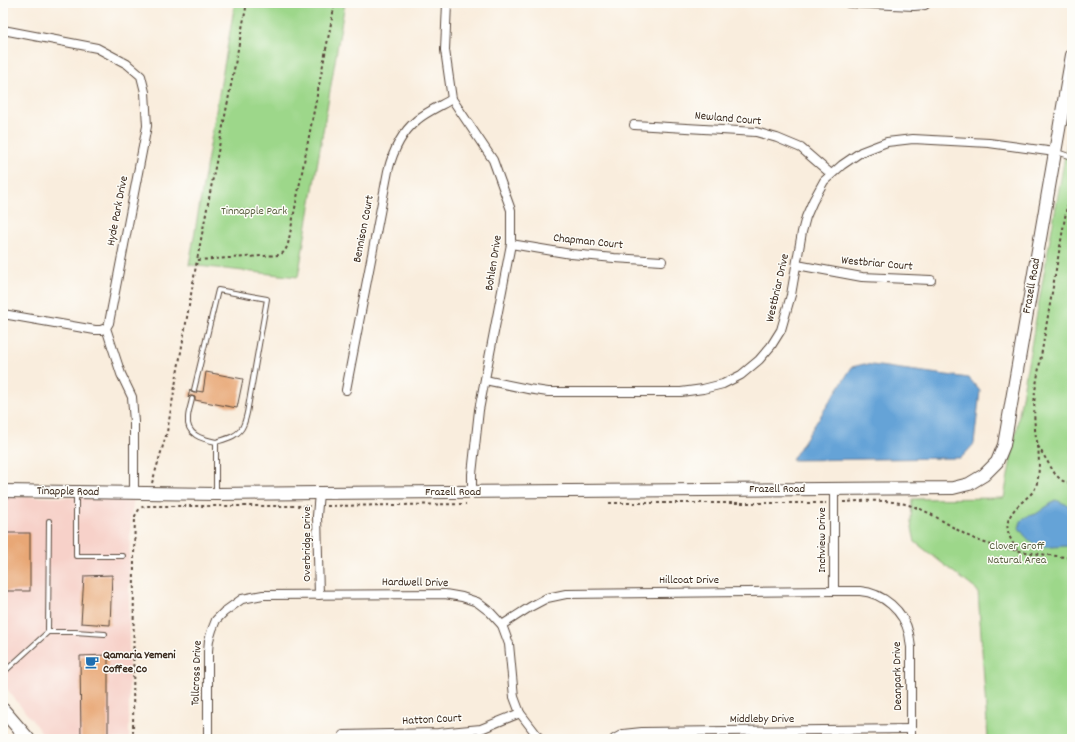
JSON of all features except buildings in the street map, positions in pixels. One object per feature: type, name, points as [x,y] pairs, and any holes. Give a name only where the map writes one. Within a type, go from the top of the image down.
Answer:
[{"type":"main road","points":[[3,710],[28,739]]},
{"type":"street","name":"Bohlen Drive","points":[[447,3],[445,50],[452,99],[493,160],[511,210],[511,244],[479,410],[472,474],[472,492]]},
{"type":"street","points":[[848,3],[914,6],[925,5],[927,3]]},
{"type":"street","name":"Hyde Park Drive","points":[[3,30],[97,48],[127,64],[141,76],[145,92],[147,126],[110,323],[106,328]]},
{"type":"street","name":"Frazell Road","points":[[134,493],[216,494],[953,488],[969,484],[984,475],[997,462],[1004,445],[1072,55]]},
{"type":"street","name":"Bennison Court","points":[[346,390],[391,157],[398,142],[407,129],[418,119],[452,99]]},
{"type":"street","name":"Newland Court","points":[[634,125],[756,132],[777,138],[801,148],[831,174]]},
{"type":"street","name":"Westbriar Drive","points":[[485,380],[548,392],[681,392],[723,384],[741,374],[759,360],[771,346],[781,330],[791,295],[806,217],[824,181],[842,165],[861,152],[887,142],[913,139],[989,143],[1055,152]]},
{"type":"street","name":"Chapman Court","points":[[511,244],[571,254],[662,261]]},
{"type":"street","name":"Westbriar Court","points":[[797,265],[862,277],[931,280]]},
{"type":"street","points":[[3,314],[95,330],[106,328],[121,374],[132,397],[134,422],[134,493]]},
{"type":"street","name":"Inchview Drive","points":[[834,489],[834,591]]},
{"type":"street","name":"Tinapple Road","points":[[3,491],[134,493]]},
{"type":"street","name":"Overbridge Drive","points":[[319,493],[317,516],[319,595]]},
{"type":"street","name":"Hillcoat Drive","points":[[502,625],[530,607],[548,598],[566,594],[861,591],[873,594],[883,599]]},
{"type":"street","name":"Hardwell Drive","points":[[224,612],[242,600],[263,595],[445,594],[462,597],[477,602],[490,612],[502,625],[508,644],[514,698],[520,713],[540,739]]},
{"type":"street","name":"Deanpark Drive","points":[[883,599],[891,604],[899,613],[909,634],[911,647],[911,739]]},
{"type":"street","name":"Tollcross Drive","points":[[208,739],[209,640],[216,620],[224,612]]},
{"type":"street","name":"Hatton Court","points":[[343,735],[438,733],[481,729],[520,713]]},
{"type":"street","name":"Middleby Drive","points":[[614,739],[623,734],[642,732],[911,729]]},
{"type":"lane","points":[[1055,152],[1072,157]]},
{"type":"lane","points":[[192,399],[188,418],[189,427],[193,433],[202,438],[216,442],[237,434],[243,427],[247,413],[267,299],[218,290],[194,390]]},
{"type":"lane","points":[[216,442],[216,494]]},
{"type":"lane","points":[[76,492],[76,556],[123,556]]},
{"type":"lane","points":[[48,632],[49,521]]},
{"type":"lane","points":[[3,673],[48,632],[105,634]]},
{"type":"path","points":[[152,481],[167,432],[246,8],[250,3]]},
{"type":"path","points":[[198,260],[279,255],[284,253],[287,248],[335,3]]},
{"type":"path","points":[[1017,550],[1007,531],[1007,522],[1014,510],[1031,494],[1036,486],[1038,473],[1038,446],[1035,434],[1034,418],[1035,391],[1072,177]]},
{"type":"path","points":[[1038,446],[1055,474],[1061,480],[1072,485]]},
{"type":"path","points":[[607,503],[834,503],[880,501],[906,504],[930,514],[972,538],[1035,554],[1072,558]]},
{"type":"path","points":[[133,739],[135,516],[140,508],[145,506],[466,504]]},
{"type":"shaded area","points":[[3,496],[134,499],[131,515],[129,556],[129,739],[47,739],[3,686]]},
{"type":"green space","name":"Tinnapple Park","points":[[235,3],[345,3],[298,277],[189,265]]},
{"type":"green space","name":"Clover Groff Natural Area","points":[[1072,116],[1072,739],[988,739],[978,591],[915,542],[911,523],[912,499],[1004,498]]},
{"type":"water","points":[[864,364],[969,378],[980,391],[974,444],[961,458],[792,460],[852,367]]},
{"type":"water","points":[[1056,500],[1072,507],[1072,546],[1042,547],[1031,542],[1025,536],[1019,528],[1021,521],[1028,516],[1036,514]]},
{"type":"place","name":"Qamaria Yemeni Coffee Co","points":[[92,662]]}]
